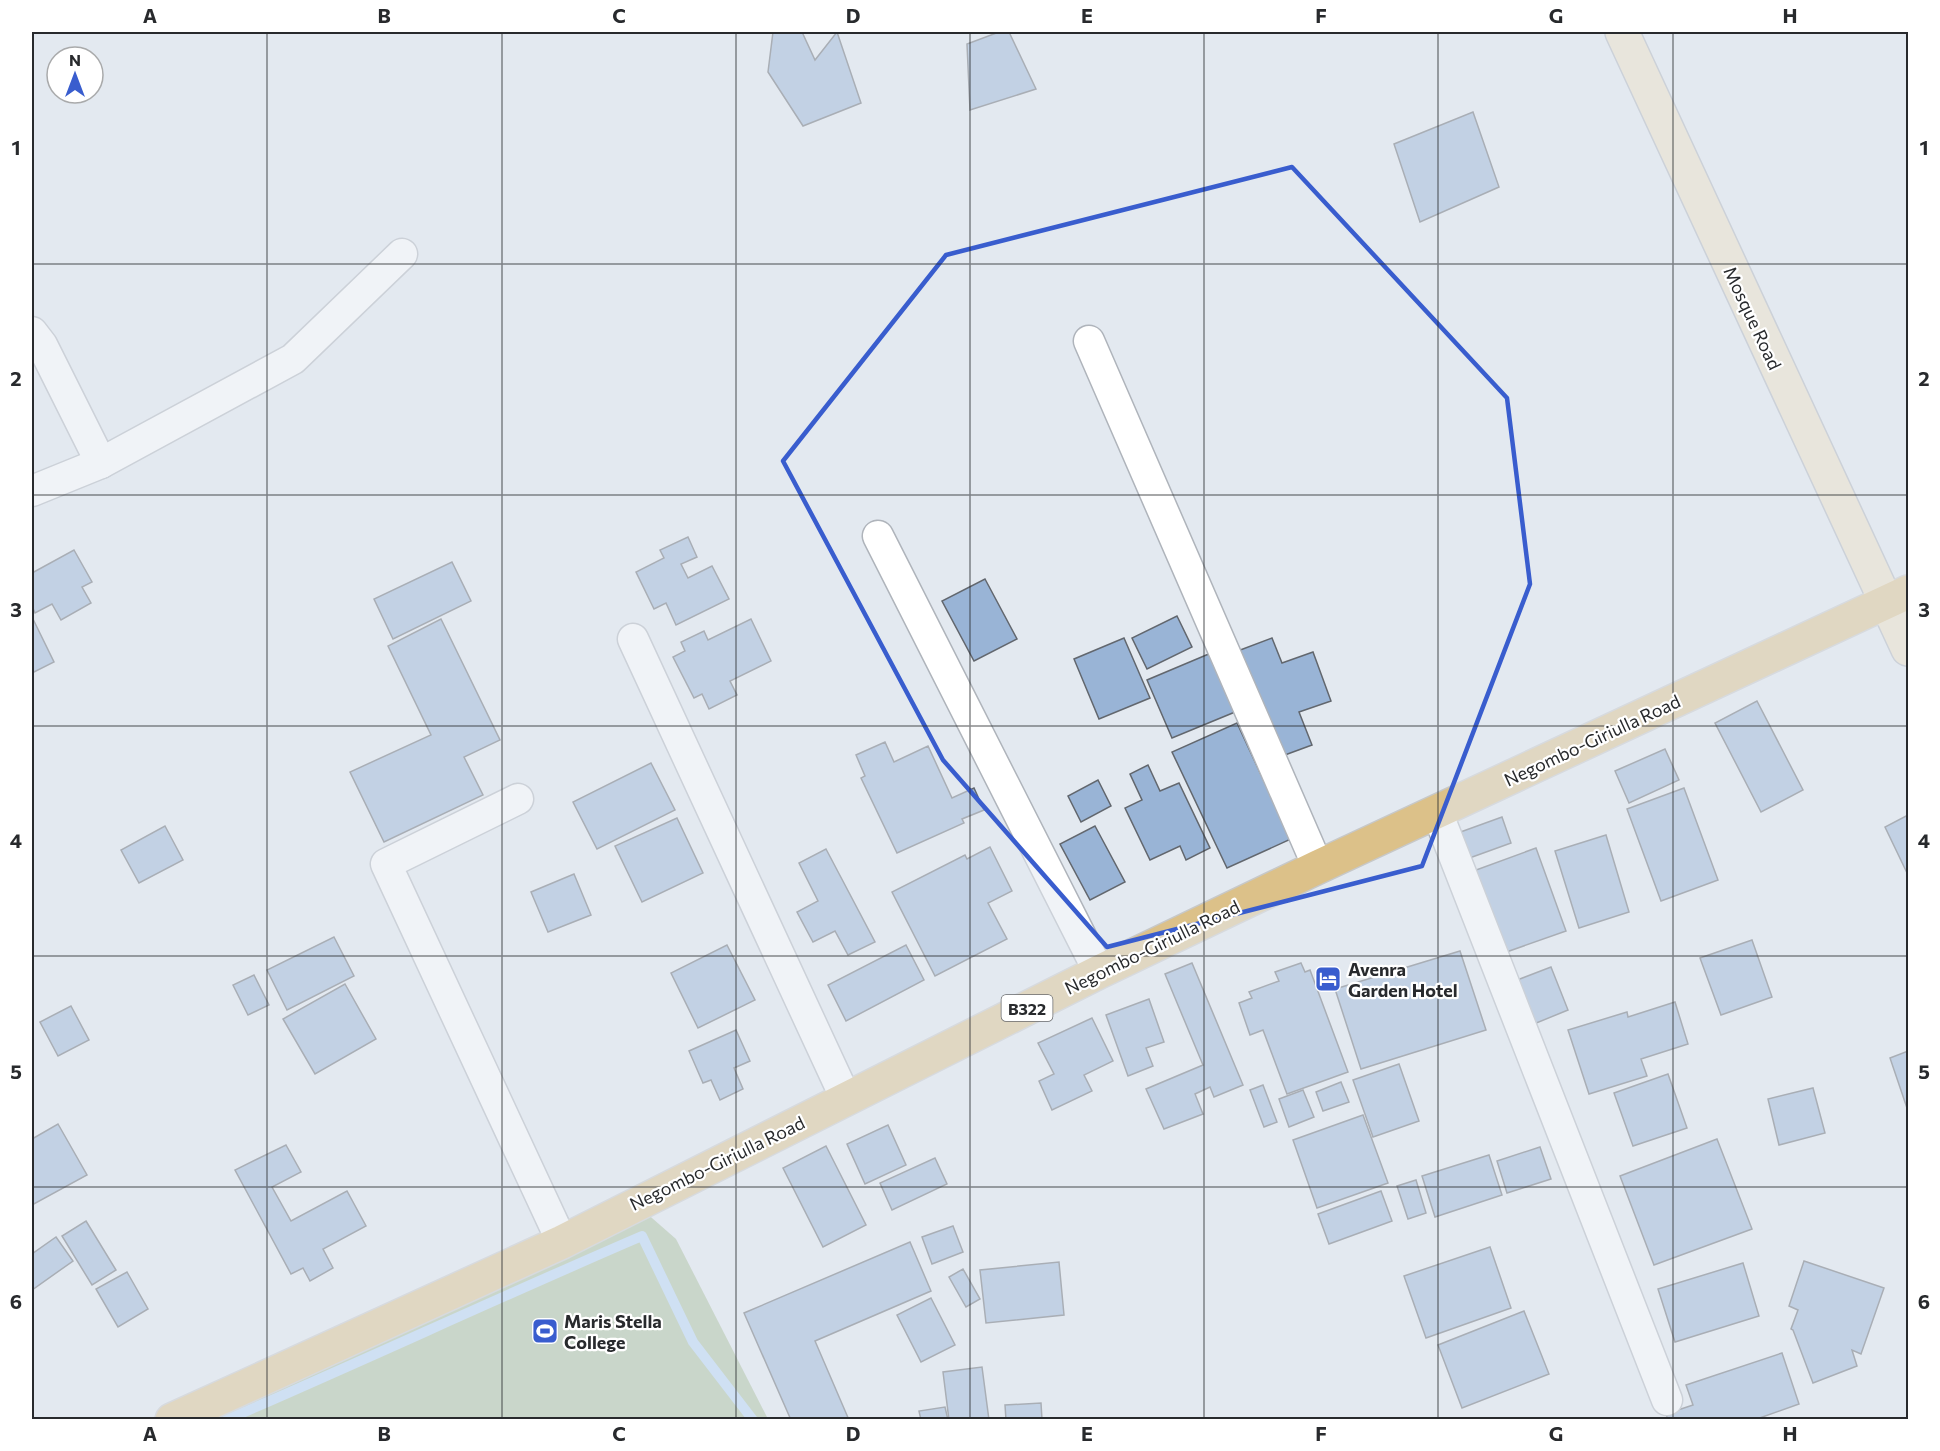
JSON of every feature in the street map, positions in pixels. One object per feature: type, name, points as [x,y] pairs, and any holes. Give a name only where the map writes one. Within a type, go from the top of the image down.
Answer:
[{"type":"main road","name":"Negombo-Giriulla Road","points":[[172,1419],[562,1242],[1099,972],[1318,867],[1897,597]]},
{"type":"street","name":"Mosque Road","points":[[1622,32],[1897,597],[1908,649]]},
{"type":"street","points":[[32,491],[101,463],[293,359],[402,254]]},
{"type":"street","points":[[32,332],[42,345],[101,463]]},
{"type":"street","points":[[1089,341],[1318,867]]},
{"type":"street","points":[[878,536],[1099,972]]},
{"type":"street","points":[[633,639],[846,1099]]},
{"type":"street","points":[[518,798],[386,864],[562,1242]]},
{"type":"street","points":[[1437,812],[1667,1400]]},
{"type":"highlighted area","points":[[1292,167],[1507,398],[1530,584],[1422,866],[1107,947],[943,760],[783,461],[946,255]]},
{"type":"green space","name":"Maris Stella College","points":[[636,1204],[676,1239],[768,1419],[172,1420]]},
{"type":"building","points":[[773,32],[802,32],[815,60],[837,32],[861,103],[803,126],[768,72]]},
{"type":"building","points":[[999,32],[1009,32],[1036,89],[970,110],[967,44]]},
{"type":"building","points":[[1473,112],[1499,187],[1420,222],[1394,144]]},
{"type":"building","points":[[688,537],[697,557],[681,564],[688,578],[712,566],[729,599],[676,625],[666,603],[654,609],[636,572],[664,558],[660,550]]},
{"type":"building","points":[[74,550],[92,582],[82,587],[91,603],[61,620],[52,604],[35,613],[32,606],[32,573]]},
{"type":"building","points":[[452,562],[471,601],[393,639],[374,599]]},
{"type":"building","points":[[985,579],[1017,639],[974,661],[942,601]]},
{"type":"building","points":[[1177,616],[1192,647],[1147,669],[1132,638]]},
{"type":"building","points":[[32,617],[54,662],[32,673]]},
{"type":"building","points":[[441,619],[500,740],[464,757],[483,795],[384,842],[350,772],[431,735],[388,646]]},
{"type":"building","points":[[751,619],[771,661],[730,681],[737,695],[709,709],[702,694],[694,698],[673,657],[685,651],[681,642],[704,631],[708,640]]},
{"type":"building","points":[[1124,638],[1150,698],[1099,719],[1074,659]]},
{"type":"building","points":[[1272,638],[1282,663],[1313,652],[1331,701],[1299,712],[1312,745],[1274,759],[1235,652]]},
{"type":"building","points":[[1211,653],[1235,712],[1172,738],[1147,680]]},
{"type":"building","points":[[1757,701],[1803,790],[1761,812],[1715,723]]},
{"type":"building","points":[[1237,723],[1291,839],[1227,868],[1172,752]]},
{"type":"building","points":[[885,742],[894,762],[928,746],[952,798],[974,788],[984,810],[962,819],[964,823],[897,853],[861,778],[865,776],[856,755]]},
{"type":"building","points":[[1665,749],[1679,780],[1629,803],[1615,771]]},
{"type":"building","points":[[651,763],[675,810],[597,849],[573,802]]},
{"type":"building","points":[[1148,765],[1160,791],[1179,783],[1210,848],[1186,860],[1180,846],[1150,860],[1125,808],[1142,800],[1130,774]]},
{"type":"building","points":[[1098,780],[1111,806],[1081,822],[1068,796]]},
{"type":"building","points":[[1684,788],[1718,880],[1661,901],[1627,809]]},
{"type":"building","points":[[1908,815],[1908,875],[1885,827]]},
{"type":"building","points":[[1502,817],[1511,843],[1464,860],[1455,834]]},
{"type":"building","points":[[677,818],[703,873],[642,902],[615,846]]},
{"type":"building","points":[[165,826],[183,860],[139,883],[121,850]]},
{"type":"building","points":[[1095,826],[1125,882],[1090,900],[1060,844]]},
{"type":"building","points":[[1606,835],[1629,912],[1579,928],[1555,851]]},
{"type":"building","points":[[990,847],[1012,891],[988,903],[1007,939],[935,976],[892,892],[965,855],[967,859]]},
{"type":"building","points":[[1536,848],[1566,931],[1498,955],[1468,873]]},
{"type":"building","points":[[826,849],[875,942],[848,955],[835,931],[813,942],[797,912],[818,901],[799,863]]},
{"type":"building","points":[[574,874],[591,915],[548,932],[531,892]]},
{"type":"building","points":[[334,937],[354,976],[287,1010],[267,970]]},
{"type":"building","points":[[1752,940],[1772,997],[1721,1015],[1700,958]]},
{"type":"building","points":[[727,945],[755,1000],[698,1028],[671,973]]},
{"type":"building","points":[[906,945],[924,980],[846,1021],[828,985]]},
{"type":"building","points":[[1460,951],[1486,1030],[1361,1069],[1335,989]]},
{"type":"building","points":[[1192,963],[1243,1085],[1214,1097],[1210,1087],[1195,1094],[1203,1114],[1164,1129],[1146,1089],[1203,1065],[1165,974]]},
{"type":"building","points":[[1301,963],[1305,972],[1310,970],[1348,1072],[1287,1094],[1263,1030],[1250,1035],[1239,1003],[1252,998],[1249,992],[1279,981],[1275,972]]},
{"type":"building","points":[[1551,967],[1568,1010],[1529,1026],[1512,982]]},
{"type":"building","points":[[254,975],[269,1005],[248,1015],[233,985]]},
{"type":"building","points":[[345,984],[376,1039],[315,1074],[283,1019]]},
{"type":"building","points":[[1149,999],[1164,1042],[1146,1048],[1153,1066],[1128,1076],[1106,1015]]},
{"type":"building","points":[[1675,1002],[1688,1044],[1641,1059],[1647,1076],[1589,1094],[1568,1030],[1627,1012],[1628,1017]]},
{"type":"building","points":[[71,1006],[89,1040],[58,1056],[40,1022]]},
{"type":"building","points":[[1092,1018],[1113,1061],[1084,1075],[1092,1091],[1052,1110],[1039,1081],[1054,1074],[1038,1043]]},
{"type":"building","points":[[736,1030],[750,1061],[734,1068],[743,1089],[720,1100],[711,1080],[703,1083],[689,1051]]},
{"type":"building","points":[[1908,1051],[1908,1111],[1890,1058]]},
{"type":"building","points":[[1399,1064],[1419,1121],[1373,1137],[1353,1080]]},
{"type":"building","points":[[1668,1074],[1687,1128],[1633,1146],[1614,1093]]},
{"type":"building","points":[[1341,1082],[1349,1102],[1323,1111],[1316,1092]]},
{"type":"building","points":[[1263,1085],[1277,1122],[1264,1127],[1250,1090]]},
{"type":"building","points":[[1813,1088],[1825,1133],[1779,1145],[1768,1099]]},
{"type":"building","points":[[1303,1090],[1314,1117],[1289,1127],[1279,1099]]},
{"type":"building","points":[[1363,1115],[1388,1183],[1317,1208],[1293,1140]]},
{"type":"building","points":[[58,1124],[87,1175],[32,1205],[32,1139]]},
{"type":"building","points":[[888,1125],[906,1165],[865,1184],[847,1144]]},
{"type":"building","points":[[1717,1139],[1752,1229],[1654,1265],[1620,1176]]},
{"type":"building","points":[[286,1145],[301,1172],[272,1187],[291,1221],[347,1191],[366,1226],[323,1249],[333,1268],[310,1281],[303,1268],[291,1274],[235,1170]]},
{"type":"building","points":[[826,1146],[866,1225],[823,1247],[783,1168]]},
{"type":"building","points":[[1540,1147],[1551,1179],[1507,1193],[1497,1161]]},
{"type":"building","points":[[1489,1155],[1502,1195],[1435,1217],[1422,1176]]},
{"type":"building","points":[[935,1158],[947,1184],[892,1210],[880,1183]]},
{"type":"building","points":[[1416,1180],[1426,1213],[1408,1219],[1397,1186]]},
{"type":"building","points":[[1381,1191],[1392,1221],[1329,1244],[1318,1214]]},
{"type":"building","points":[[86,1221],[116,1270],[92,1285],[62,1236]]},
{"type":"building","points":[[953,1226],[963,1252],[932,1264],[922,1237]]},
{"type":"building","points":[[56,1237],[73,1261],[32,1290],[32,1254]]},
{"type":"building","points":[[910,1242],[931,1291],[815,1341],[849,1420],[791,1420],[744,1313]]},
{"type":"building","points":[[1490,1247],[1511,1308],[1426,1338],[1404,1276]]},
{"type":"building","points":[[1804,1261],[1884,1288],[1861,1354],[1852,1350],[1857,1366],[1813,1383],[1791,1329],[1798,1310],[1789,1306]]},
{"type":"building","points":[[1059,1262],[1064,1315],[986,1323],[980,1270]]},
{"type":"building","points":[[1743,1263],[1759,1316],[1675,1342],[1658,1289]]},
{"type":"building","points":[[963,1269],[980,1299],[966,1307],[949,1277]]},
{"type":"building","points":[[127,1272],[148,1309],[118,1327],[96,1289]]},
{"type":"building","points":[[931,1298],[955,1345],[921,1362],[897,1315]]},
{"type":"building","points":[[1524,1311],[1549,1374],[1462,1408],[1438,1345]]},
{"type":"building","points":[[1782,1353],[1799,1404],[1754,1420],[1668,1420],[1666,1414],[1693,1405],[1686,1385]]},
{"type":"building","points":[[982,1367],[989,1420],[949,1420],[943,1372]]},
{"type":"building","points":[[1041,1403],[1042,1420],[1006,1420],[1005,1405]]},
{"type":"building","points":[[945,1407],[948,1420],[921,1420],[919,1411]]},
{"type":"waterway","points":[[226,1420],[642,1236],[693,1342],[753,1420]]},
{"type":"place","name":"Avenra Garden Hotel","points":[[1328,979]]},
{"type":"place","name":"Maris Stella College","points":[[545,1331]]}]
